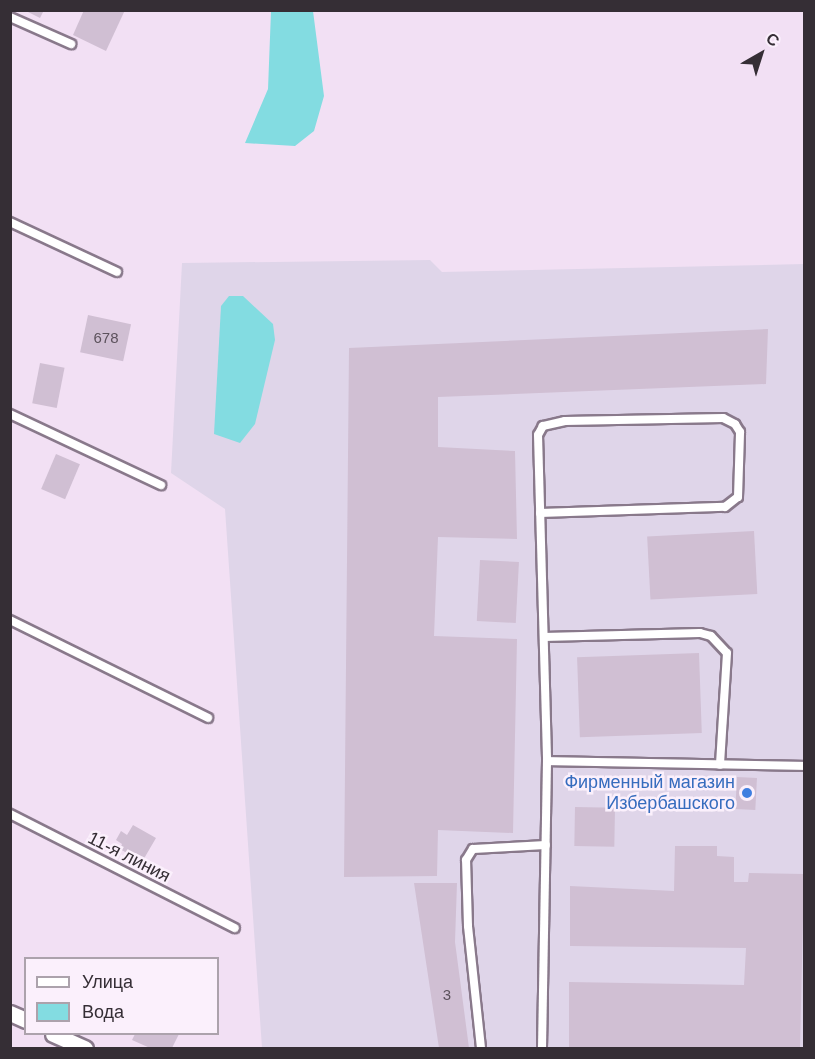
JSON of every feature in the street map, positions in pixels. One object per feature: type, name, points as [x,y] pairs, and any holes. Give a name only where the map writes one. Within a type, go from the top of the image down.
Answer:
[{"type":"street","points":[[10,1012],[24,1019]]},
{"type":"street","points":[[55,1035],[76,1047]]},
{"type":"lane","points":[[10,17],[71,44]]},
{"type":"lane","points":[[10,222],[117,272]]},
{"type":"lane","points":[[10,414],[160,485]]},
{"type":"lane","points":[[540,513],[725,507],[738,497],[740,432],[735,424],[723,418],[564,421],[543,426],[538,435],[540,513],[544,637],[547,762],[542,1048]]},
{"type":"lane","points":[[10,620],[208,718]]},
{"type":"lane","points":[[544,637],[700,633],[717,640],[727,653],[720,765]]},
{"type":"lane","points":[[547,762],[804,766]]},
{"type":"lane","name":"11-я линия","points":[[10,814],[235,928]]},
{"type":"lane","points":[[481,1048],[468,926],[466,860],[473,849],[546,845]]},
{"type":"shaded area","points":[[430,260],[442,272],[804,264],[804,1048],[262,1048],[225,509],[171,473],[182,263]]},
{"type":"water","points":[[271,11],[313,11],[324,96],[314,131],[295,146],[245,143],[268,89]]},
{"type":"water","points":[[229,296],[243,296],[273,324],[275,340],[255,424],[240,443],[214,434],[221,306]]},
{"type":"building","points":[[24,10],[44,10],[40,18]]},
{"type":"building","points":[[84,10],[125,10],[106,51],[73,35]]},
{"type":"building","points":[[88,315],[131,324],[123,361],[80,352]]},
{"type":"building","points":[[768,329],[766,384],[438,397],[438,447],[515,451],[517,539],[438,537],[434,636],[517,639],[513,833],[438,830],[437,876],[344,877],[349,348]]},
{"type":"building","points":[[40,363],[65,368],[57,408],[32,403]]},
{"type":"building","points":[[56,454],[80,464],[65,499],[41,489]]},
{"type":"building","points":[[754,531],[757,594],[650,600],[647,537]]},
{"type":"building","points":[[480,560],[519,562],[516,623],[477,621]]},
{"type":"building","points":[[699,653],[702,733],[580,737],[577,657]]},
{"type":"building","name":"Фирменный магазин Избербашского","points":[[737,777],[757,778],[755,810],[735,809]]},
{"type":"building","points":[[575,807],[615,808],[614,847],[574,846]]},
{"type":"building","points":[[133,825],[156,838],[142,862],[120,849],[122,844],[116,840],[121,831],[127,835]]},
{"type":"building","points":[[675,846],[717,846],[717,856],[734,857],[734,882],[748,882],[749,873],[804,874],[800,1048],[569,1048],[569,982],[744,985],[746,948],[570,946],[570,886],[674,891]]},
{"type":"building","points":[[414,883],[457,883],[455,942],[469,1048],[439,1048]]},
{"type":"building","points":[[134,1035],[178,1035],[172,1048],[150,1048],[132,1040]]},
{"type":"place","name":"Фирменный магазин Избербашского","points":[[747,793]]}]
